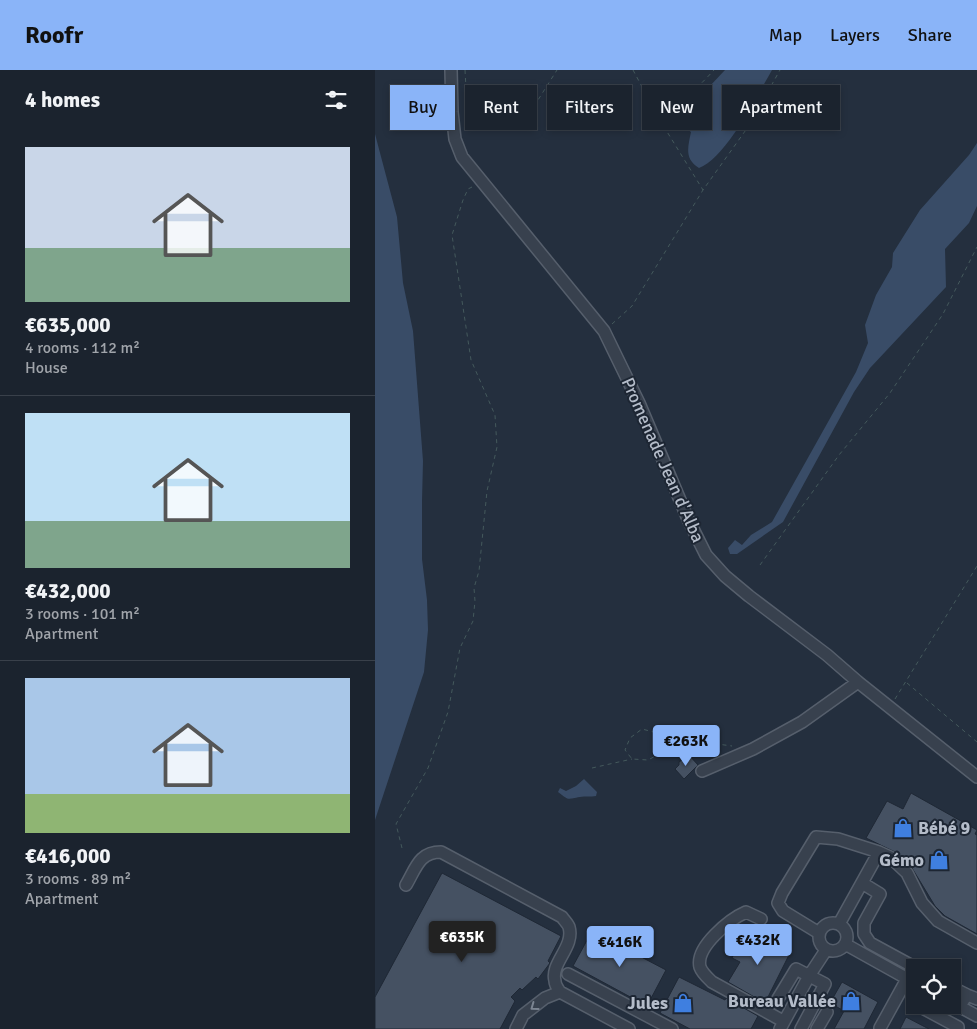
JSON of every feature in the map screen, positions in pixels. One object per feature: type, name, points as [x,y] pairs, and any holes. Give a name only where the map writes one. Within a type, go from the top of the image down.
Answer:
[{"type":"lane","name":"Promenade Jean d'Alba","points":[[451,70],[455,139],[462,158],[604,331],[639,403],[688,519],[706,555],[725,576],[749,596],[827,655],[857,682],[977,777]]},
{"type":"lane","points":[[702,771],[753,749],[802,722],[857,682]]},
{"type":"lane","points":[[819,932],[783,911],[778,903],[782,893],[816,837],[838,839],[891,857],[907,873],[922,903],[938,921],[977,943]]},
{"type":"lane","points":[[406,885],[423,856],[431,852],[441,852],[562,917],[569,928],[564,954],[555,969],[554,981],[560,992],[629,1029]]},
{"type":"lane","points":[[839,924],[879,852]]},
{"type":"lane","points":[[862,883],[880,894],[864,923],[864,934],[870,943],[906,963]]},
{"type":"lane","points":[[761,919],[746,912],[735,917],[711,940],[702,952],[700,966],[703,973],[712,982],[782,1026],[809,976],[826,950]]},
{"type":"lane","points":[[829,923],[839,924],[846,931],[847,940],[845,944],[839,950],[826,950],[819,942],[819,932],[829,923]]},
{"type":"lane","points":[[845,944],[906,978]]},
{"type":"lane","points":[[776,1002],[796,968],[825,984],[801,1029]]},
{"type":"lane","points":[[569,974],[672,1029]]},
{"type":"lane","points":[[577,1001],[585,983]]},
{"type":"lane","points":[[880,1028],[898,995],[906,986]]},
{"type":"lane","points":[[785,988],[799,996]]},
{"type":"lane","points":[[516,1029],[523,1015],[545,998],[560,992]]},
{"type":"lane","points":[[898,995],[906,999]]},
{"type":"lane","points":[[618,1023],[628,1006]]},
{"type":"lane","points":[[961,1008],[977,1016]]},
{"type":"lane","points":[[817,1029],[827,1012]]},
{"type":"lane","points":[[933,1014],[959,1029]]},
{"type":"path","points":[[465,70],[468,125],[485,129],[519,120],[539,100],[557,70]]},
{"type":"path","points":[[633,70],[642,87]]},
{"type":"path","points":[[699,85],[714,70]]},
{"type":"path","points":[[604,331],[632,306],[703,190],[748,128],[780,70]]},
{"type":"path","points":[[666,130],[703,190]]},
{"type":"path","points":[[402,848],[396,824],[428,768],[448,712],[460,648],[473,621],[474,588],[479,571],[487,491],[497,447],[495,414],[471,360],[452,235],[457,214],[468,189],[482,182]]},
{"type":"path","points":[[760,565],[839,455],[890,393],[943,314],[977,248]]},
{"type":"path","points":[[890,708],[977,566]]},
{"type":"path","points":[[905,682],[977,742]]},
{"type":"path","points":[[632,759],[625,750],[630,738],[642,729],[680,739],[735,747]]},
{"type":"path","points":[[592,768],[632,759],[648,760],[665,751],[680,739]]},
{"type":"water","points":[[725,70],[772,70],[763,85],[722,85],[722,130],[736,130],[720,152],[699,168],[689,157],[688,148],[691,132],[688,130],[712,130],[711,85]]},
{"type":"water","points":[[375,134],[397,217],[403,283],[413,331],[423,461],[422,559],[427,600],[428,630],[424,672],[375,820]]},
{"type":"water","points":[[977,143],[977,206],[969,223],[945,249],[946,287],[870,368],[854,392],[783,522],[737,554],[730,554],[728,548],[735,540],[742,545],[751,535],[772,522],[856,372],[868,343],[865,325],[876,295],[892,267],[893,253],[920,210],[969,155]]},
{"type":"water","points":[[584,779],[597,792],[596,796],[568,799],[558,792],[560,788],[566,791],[576,786]]},
{"type":"building","points":[[689,755],[698,765],[684,779],[675,769],[679,762]]},
{"type":"building","points":[[911,793],[977,830],[975,834],[977,835],[977,934],[945,916],[935,906],[912,868],[895,852],[866,838],[887,801],[903,809]]},
{"type":"building","points":[[442,873],[561,936],[548,961],[550,963],[538,979],[536,977],[511,997],[515,1001],[500,1029],[375,1029],[375,997]]},
{"type":"building","points":[[746,930],[790,953],[765,1003],[728,982],[740,962],[732,958]]},
{"type":"building","points":[[592,931],[666,970],[647,1006],[573,966]]},
{"type":"building","points":[[679,977],[725,1000],[726,998],[758,1016],[751,1029],[690,1029],[660,1013]]},
{"type":"building","points":[[842,982],[878,1002],[864,1029],[834,1029],[844,1011],[830,1003]]},
{"type":"building","points":[[906,1017],[929,1029],[900,1029]]},
{"type":"place","name":"Bébé 9","points":[[903,828]]},
{"type":"place","name":"Gémo","points":[[939,860]]},
{"type":"place","name":"Bureau Vallée","points":[[851,1001]]},
{"type":"place","name":"Jules","points":[[683,1003]]}]
